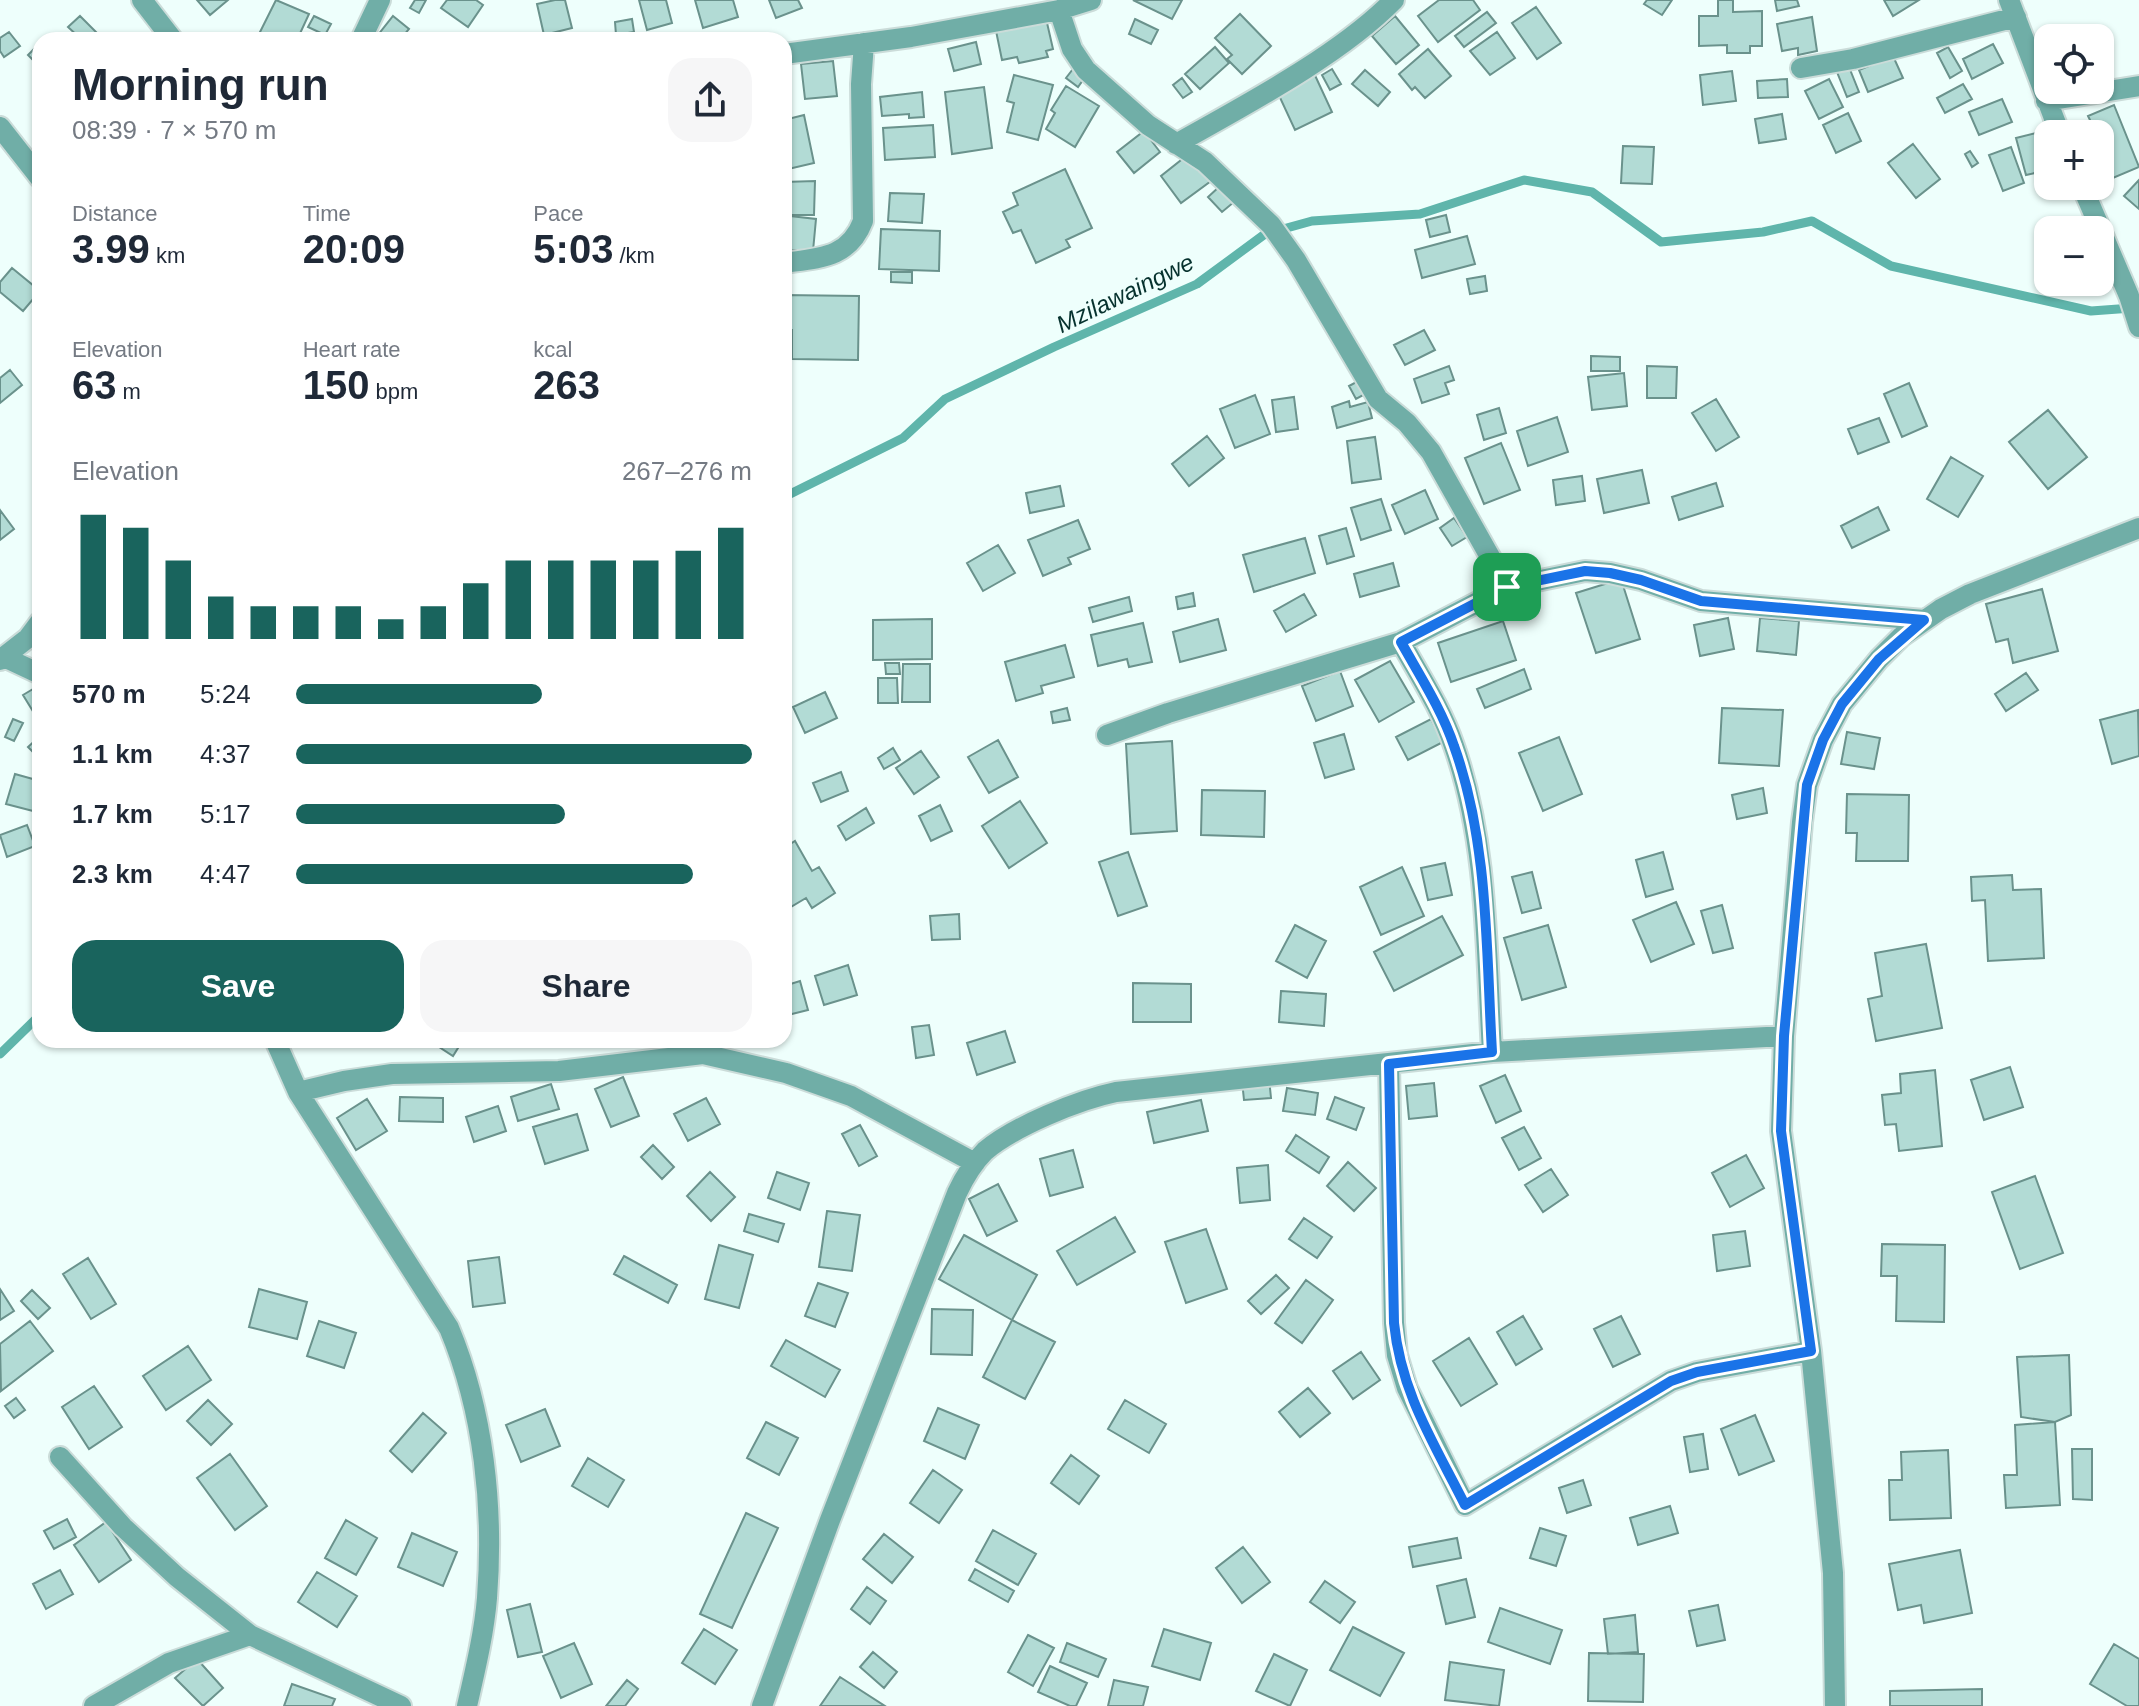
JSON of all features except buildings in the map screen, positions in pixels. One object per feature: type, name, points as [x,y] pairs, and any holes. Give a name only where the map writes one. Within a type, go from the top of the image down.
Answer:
[{"type":"street","points":[[142,0],[167,32]]},
{"type":"street","points":[[365,32],[380,0]]},
{"type":"street","points":[[792,53],[1059,10],[1091,0]]},
{"type":"street","points":[[1176,144],[1314,62],[1380,15],[1394,0]]},
{"type":"street","points":[[1801,68],[1853,59],[2012,8],[2034,68]]},
{"type":"street","points":[[1059,10],[1072,49],[1086,70],[1148,125],[1205,162],[1275,230],[1378,399],[1407,423],[1431,452],[1507,587]]},
{"type":"street","points":[[792,262],[837,253],[849,246],[863,221],[861,84],[864,43]]},
{"type":"street","points":[[2114,90],[2139,86]]},
{"type":"street","points":[[0,127],[32,168]]},
{"type":"street","points":[[2088,200],[2139,327]]},
{"type":"street","points":[[1835,1706],[1833,1573],[1811,1351],[1781,1131],[1784,1036],[1807,785],[1823,740],[1842,704],[1879,659],[1924,620],[1970,594],[2139,528]]},
{"type":"street","points":[[1107,735],[1168,713],[1401,642],[1507,587],[1585,571],[1641,580],[1701,601],[1924,620]]},
{"type":"street","points":[[32,633],[3,659],[32,671]]},
{"type":"street","points":[[1401,642],[1435,703],[1455,749],[1477,836],[1492,1052]]},
{"type":"street","points":[[762,1706],[830,1520],[957,1193],[975,1163],[1001,1141],[1047,1116],[1092,1097],[1116,1092],[1492,1052],[1784,1036]]},
{"type":"street","points":[[279,1048],[298,1092],[449,1328],[461,1359],[477,1423],[487,1484],[488,1537],[487,1599],[467,1706]]},
{"type":"street","points":[[298,1092],[392,1074],[559,1071],[703,1054],[786,1073],[851,1096],[975,1163]]},
{"type":"street","points":[[1389,1064],[1397,1355],[1407,1388],[1465,1505],[1671,1381],[1697,1372],[1811,1351]]},
{"type":"street","points":[[60,1457],[123,1527],[177,1577],[250,1635],[401,1706]]},
{"type":"street","points":[[94,1706],[169,1663],[250,1635]]},
{"type":"waterway","name":"Mzilawaingwe","points":[[792,493],[903,438],[945,399],[1197,284],[1265,234],[1312,221],[1420,214],[1524,180],[1592,192],[1661,242],[1763,232],[1812,221],[1891,266],[2091,311],[2132,308]]},
{"type":"waterway","name":"Mzilawaingwe","points":[[0,1054],[32,1023]]},
{"type":"route","points":[[1585,571],[1641,580],[1701,601],[1924,620],[1879,659],[1842,704],[1823,740],[1807,785],[1784,1036],[1781,1131],[1811,1351],[1697,1372],[1671,1381],[1465,1505],[1407,1388],[1397,1355],[1389,1064],[1492,1052],[1481,867],[1477,836],[1455,749],[1435,703],[1401,642],[1507,587],[1585,571]]}]
